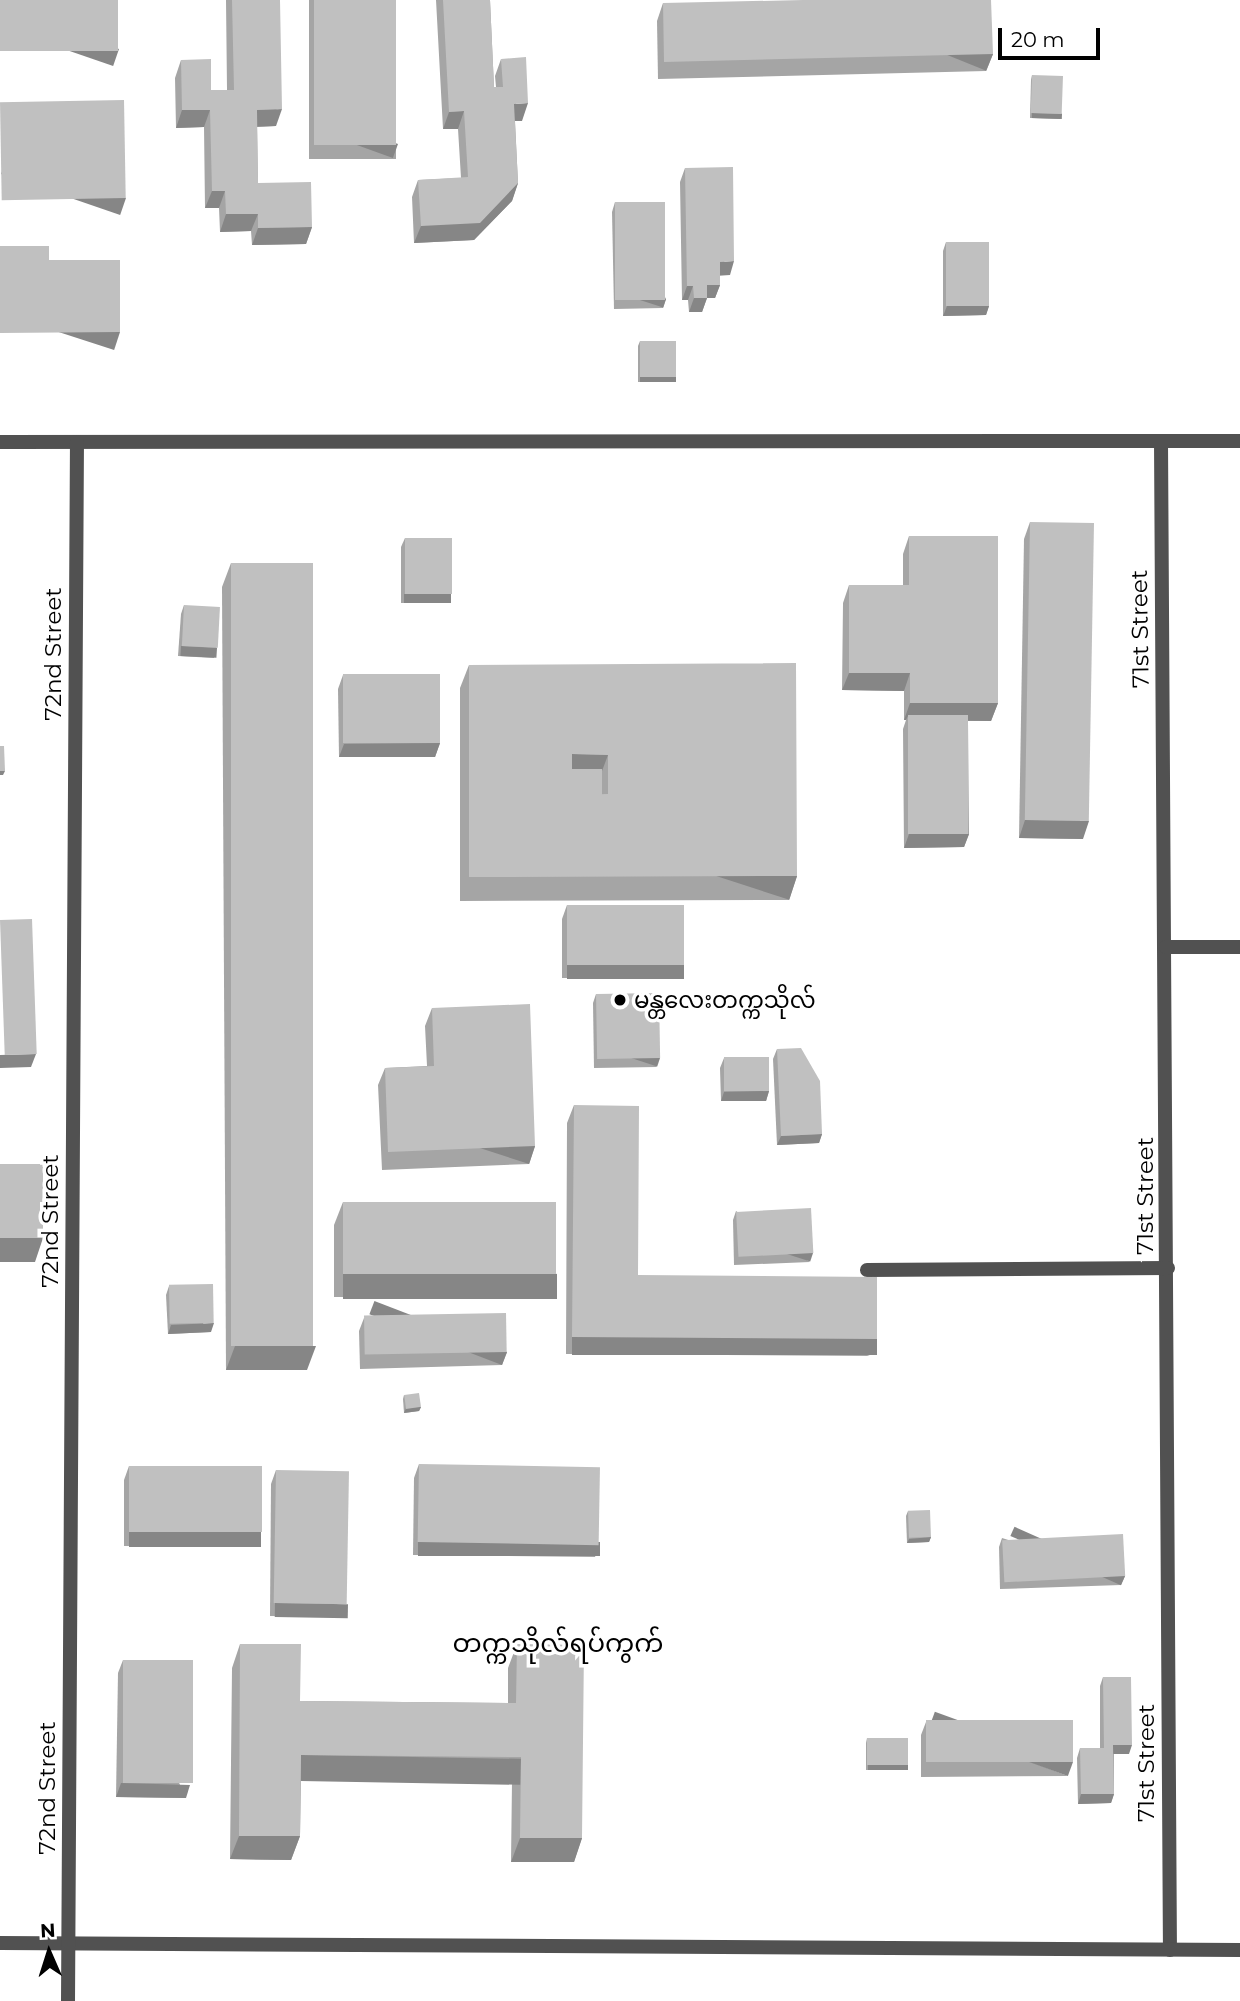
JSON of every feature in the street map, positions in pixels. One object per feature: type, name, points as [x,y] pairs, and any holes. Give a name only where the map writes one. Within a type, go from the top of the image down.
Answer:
[{"type":"lane","name":"71st Street","points":[[1161,441],[1167,947],[1170,1950]]},
{"type":"lane","points":[[0,442],[1240,441]]},
{"type":"lane","name":"72nd Street","points":[[68,2001],[77,442]]},
{"type":"lane","points":[[1167,947],[1240,947]]},
{"type":"lane","points":[[867,1270],[1167,1269]]},
{"type":"lane","points":[[0,1943],[1240,1950]]},
{"type":"building","points":[[0,0],[118,0],[118,51],[0,51]]},
{"type":"building","points":[[232,0],[280,0],[282,109],[257,110],[258,183],[311,182],[312,227],[258,228],[258,214],[226,214],[225,191],[212,191],[210,110],[182,110],[181,60],[211,59],[211,90],[234,90]]},
{"type":"building","points":[[314,0],[396,0],[396,145],[314,145]]},
{"type":"building","points":[[443,0],[490,0],[494,87],[503,87],[501,59],[526,57],[528,103],[514,104],[518,183],[480,223],[421,226],[418,180],[468,177],[464,111],[449,112]]},
{"type":"building","points":[[991,0],[993,54],[664,62],[663,3]]},
{"type":"building","points":[[1032,75],[1063,76],[1062,114],[1031,113]]},
{"type":"building","points":[[124,100],[126,198],[2,200],[0,102]]},
{"type":"building","points":[[733,167],[734,261],[720,262],[720,285],[707,285],[707,298],[694,298],[693,286],[687,286],[685,168]]},
{"type":"building","points":[[615,202],[665,202],[665,300],[615,300]]},
{"type":"building","points":[[946,242],[989,242],[989,306],[946,306]]},
{"type":"building","points":[[0,246],[49,246],[49,260],[120,260],[120,332],[0,333]]},
{"type":"building","points":[[640,341],[676,341],[676,377],[640,377]]},
{"type":"building","points":[[1030,522],[1094,523],[1089,821],[1025,820]]},
{"type":"building","points":[[909,536],[998,536],[998,703],[910,703],[910,673],[849,673],[849,585],[909,585]]},
{"type":"building","points":[[405,538],[452,538],[452,594],[405,594]]},
{"type":"building","points":[[231,563],[313,563],[313,1346],[231,1346]]},
{"type":"building","points":[[184,605],[220,607],[218,648],[182,646]]},
{"type":"building","points":[[796,663],[797,876],[469,877],[469,665]],"holes":[[[572,754],[608,755],[608,794],[572,795]]]},
{"type":"building","points":[[343,674],[440,674],[440,743],[343,743]]},
{"type":"building","points":[[908,715],[968,715],[968,834],[908,834]]},
{"type":"building","points":[[0,746],[4,746],[5,771],[0,771]]},
{"type":"building","points":[[572,769],[602,769],[602,795],[572,795]]},
{"type":"building","points":[[567,905],[684,905],[684,965],[567,965]]},
{"type":"building","points":[[32,919],[37,1054],[5,1055],[0,920]]},
{"type":"building","points":[[659,993],[660,1058],[597,1059],[596,994]]},
{"type":"building","points":[[530,1004],[535,1146],[388,1152],[385,1068],[434,1066],[432,1008]]},
{"type":"building","points":[[801,1048],[820,1081],[822,1134],[781,1136],[777,1049]]},
{"type":"building","points":[[724,1057],[769,1057],[769,1091],[724,1091]]},
{"type":"building","points":[[574,1105],[639,1106],[638,1275],[877,1277],[877,1339],[572,1337]]},
{"type":"building","points":[[0,1164],[43,1164],[43,1238],[0,1238]]},
{"type":"building","points":[[343,1202],[556,1202],[556,1274],[343,1274]]},
{"type":"building","points":[[811,1208],[813,1253],[738,1257],[736,1212]]},
{"type":"building","points":[[213,1284],[214,1323],[170,1324],[169,1285]]},
{"type":"building","points":[[506,1313],[507,1352],[365,1354],[364,1315]]},
{"type":"building","points":[[419,1393],[421,1407],[406,1409],[404,1395]]},
{"type":"building","points":[[419,1464],[600,1467],[599,1545],[418,1542]]},
{"type":"building","points":[[129,1466],[262,1466],[262,1532],[129,1532]]},
{"type":"building","points":[[276,1470],[349,1471],[347,1604],[274,1603]]},
{"type":"building","points":[[930,1510],[931,1537],[909,1538],[908,1511]]},
{"type":"building","points":[[1123,1534],[1125,1576],[1004,1582],[1002,1540]]},
{"type":"building","points":[[240,1644],[301,1644],[300,1701],[516,1703],[517,1644],[584,1645],[582,1838],[520,1838],[521,1757],[301,1755],[300,1836],[239,1836]]},
{"type":"building","points":[[123,1660],[193,1660],[193,1783],[123,1783]]},
{"type":"building","points":[[1103,1677],[1131,1677],[1132,1745],[1113,1745],[1114,1794],[1081,1794],[1080,1748],[1104,1748]]},
{"type":"building","points":[[926,1720],[1073,1720],[1073,1762],[926,1762]]},
{"type":"building","points":[[867,1738],[908,1738],[908,1765],[867,1765]]},
{"type":"place","name":"မန္တလေးတက္ကသိုလ်","points":[[620,1000]]},
{"type":"district","name":"တက္ကသိုလ်ရပ်ကွက်","points":[[558,1644]]}]
